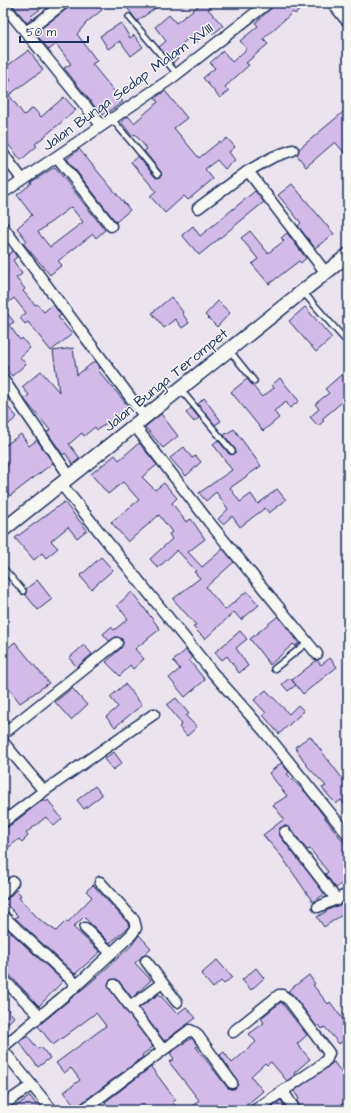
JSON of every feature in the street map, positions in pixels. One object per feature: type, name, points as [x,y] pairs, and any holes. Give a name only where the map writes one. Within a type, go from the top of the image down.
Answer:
[{"type":"highway","points":[[337,3],[348,17]]},
{"type":"street","points":[[26,32],[64,3]]},
{"type":"street","name":"Jalan Bunga Sedap Malam XVIII","points":[[3,193],[177,74],[268,3]]},
{"type":"street","points":[[3,4],[101,125]]},
{"type":"street","points":[[198,208],[248,171],[273,157],[293,150]]},
{"type":"street","points":[[3,154],[22,179]]},
{"type":"street","points":[[57,157],[110,226]]},
{"type":"street","points":[[248,171],[326,273]]},
{"type":"street","points":[[3,227],[145,417]]},
{"type":"street","name":"Jalan Bunga Terompet","points":[[3,530],[348,255]]},
{"type":"street","points":[[3,380],[66,480],[212,672],[264,730],[348,835]]},
{"type":"street","points":[[134,425],[209,522],[317,654]]},
{"type":"street","points":[[3,734],[117,643]]},
{"type":"street","points":[[3,822],[44,791],[154,714]]},
{"type":"street","points":[[3,742],[44,791]]},
{"type":"street","points":[[284,832],[337,900]]},
{"type":"street","points":[[3,894],[13,882]]},
{"type":"street","points":[[3,1047],[77,985],[132,934],[136,928],[134,920],[100,882]]},
{"type":"street","points":[[318,907],[348,894]]},
{"type":"street","points":[[3,916],[77,985]]},
{"type":"street","points":[[85,928],[111,953]]},
{"type":"street","points":[[146,962],[177,1002]]},
{"type":"street","points":[[3,980],[40,1016]]},
{"type":"street","points":[[130,1007],[162,983]]},
{"type":"street","points":[[114,985],[163,1050]]},
{"type":"street","points":[[233,1032],[279,995],[282,995],[289,1000],[329,1053],[327,1059],[321,1065],[255,1110]]},
{"type":"street","points":[[83,1110],[163,1050],[187,1030],[194,1031],[232,1084]]},
{"type":"street","points":[[3,1050],[52,1110]]},
{"type":"street","points":[[3,1105],[32,1085]]},
{"type":"street","points":[[283,1091],[295,1110]]},
{"type":"lane","points":[[129,18],[177,74]]},
{"type":"lane","points":[[111,118],[158,174]]},
{"type":"lane","points":[[302,292],[348,343]]},
{"type":"lane","points":[[230,350],[254,381]]},
{"type":"lane","points":[[180,389],[232,451]]},
{"type":"lane","points":[[3,568],[23,591]]},
{"type":"lane","points":[[274,669],[308,642]]},
{"type":"building","points":[[11,3],[48,3],[30,17],[32,19],[27,23]]},
{"type":"building","points":[[70,3],[97,3],[102,10],[87,22],[77,34],[97,61],[92,64],[123,102],[104,115],[101,112],[100,113],[64,68],[71,64],[56,44],[49,50],[35,33],[68,8]]},
{"type":"building","points":[[130,3],[163,3],[137,21],[126,6]]},
{"type":"building","points":[[202,3],[215,3],[208,9],[223,26],[213,34],[211,31],[195,43],[190,37],[173,52],[178,58],[173,63],[159,47],[166,41],[155,27],[169,15],[176,23]]},
{"type":"building","points":[[277,3],[308,3],[295,14],[293,12],[263,39],[268,44],[246,63],[249,65],[225,87],[229,91],[220,98],[203,78],[215,68],[210,63],[223,51],[232,62],[247,49],[240,41],[258,26],[255,23]]},
{"type":"building","points":[[121,23],[130,38],[134,35],[143,47],[131,56],[120,41],[108,49],[100,36]]},
{"type":"building","points":[[29,50],[43,70],[9,95],[24,115],[33,108],[41,117],[64,97],[76,110],[35,144],[37,146],[21,160],[3,138],[3,86],[11,80],[3,69]]},
{"type":"building","points":[[165,91],[187,118],[174,128],[199,158],[220,141],[221,143],[227,138],[235,147],[229,152],[235,160],[225,169],[217,160],[205,169],[213,179],[188,200],[184,196],[165,213],[150,196],[156,191],[131,162],[138,156],[156,178],[161,177],[161,172],[144,151],[147,149],[135,134],[132,136],[121,122],[128,116],[134,123],[158,102],[155,98]]},
{"type":"building","points":[[348,108],[348,157],[335,142],[306,167],[297,155],[299,149]]},
{"type":"building","points":[[79,149],[130,210],[116,222],[67,159]]},
{"type":"building","points":[[55,167],[105,230],[96,238],[93,234],[58,261],[62,265],[50,275],[23,243],[27,241],[17,228],[32,215],[17,195],[32,183],[31,182]],"holes":[[[71,207],[83,222],[50,247],[38,232]]]},
{"type":"building","points":[[292,184],[334,234],[315,248],[298,226],[301,223],[278,195]]},
{"type":"building","points":[[255,191],[264,202],[199,255],[182,235],[193,226],[200,236]]},
{"type":"building","points":[[250,231],[268,253],[284,241],[281,238],[287,233],[306,258],[301,263],[299,261],[269,284],[252,264],[258,259],[241,238]]},
{"type":"building","points":[[13,251],[17,257],[13,260],[22,274],[16,278],[25,289],[23,291],[35,305],[37,304],[44,312],[53,304],[61,315],[58,317],[72,334],[51,351],[28,322],[25,324],[20,318],[26,313],[14,298],[3,307],[3,259]]},
{"type":"building","points":[[171,297],[183,312],[182,313],[189,323],[182,328],[175,319],[164,328],[152,313]]},
{"type":"building","points":[[218,301],[230,313],[217,327],[205,315]]},
{"type":"building","points":[[305,307],[332,338],[316,352],[289,321]]},
{"type":"building","points":[[3,308],[14,322],[9,325],[20,340],[22,338],[30,348],[20,357],[26,364],[12,376],[6,369],[8,368],[3,361]]},
{"type":"building","points":[[73,348],[77,375],[95,361],[100,368],[98,370],[129,407],[110,424],[108,422],[97,430],[95,427],[84,436],[82,433],[69,444],[80,458],[73,464],[65,453],[63,455],[47,432],[50,430],[24,399],[29,395],[22,387],[41,371],[59,392],[53,351]]},
{"type":"building","points":[[342,374],[348,381],[348,397],[322,419],[324,421],[318,426],[310,417],[319,409],[315,404],[329,393],[325,389]]},
{"type":"building","points":[[280,378],[299,401],[290,408],[286,402],[274,411],[279,418],[263,431],[231,392],[247,379],[262,397],[274,388],[272,385]]},
{"type":"building","points":[[204,398],[221,421],[215,425],[198,404]]},
{"type":"building","points":[[3,404],[17,417],[3,429]]},
{"type":"building","points":[[191,408],[199,418],[194,422],[186,413]]},
{"type":"building","points":[[161,414],[178,436],[163,448],[145,427]]},
{"type":"building","points":[[234,429],[261,466],[230,488],[240,502],[251,494],[258,504],[277,489],[286,500],[269,513],[265,508],[240,527],[232,516],[223,524],[218,519],[228,509],[216,492],[206,501],[199,493],[232,470],[213,444],[218,440],[229,454],[234,454],[235,449],[224,435]]},
{"type":"building","points":[[21,434],[29,446],[37,440],[53,463],[10,496],[3,488],[3,469],[8,465],[3,457],[3,447]]},
{"type":"building","points":[[139,443],[157,465],[142,477],[155,490],[164,483],[177,498],[172,503],[186,522],[191,519],[205,539],[188,552],[202,567],[223,549],[234,562],[206,587],[225,610],[247,591],[259,605],[241,620],[234,612],[205,639],[193,627],[196,625],[173,599],[200,578],[194,572],[196,571],[177,550],[158,568],[150,559],[172,539],[169,534],[172,532],[159,515],[128,542],[111,522],[139,500],[123,482],[108,494],[91,474],[115,455],[119,460]]},
{"type":"building","points":[[184,447],[192,458],[196,456],[201,462],[186,476],[170,458]]},
{"type":"building","points":[[64,502],[87,530],[77,538],[68,527],[51,541],[58,548],[46,558],[42,553],[34,560],[15,538]]},
{"type":"building","points":[[101,557],[113,570],[91,589],[80,576]]},
{"type":"building","points":[[37,580],[52,599],[38,610],[25,594],[26,589]]},
{"type":"building","points":[[132,592],[160,629],[135,649],[144,659],[133,669],[130,665],[120,676],[106,662],[121,648],[123,642],[122,639],[116,637],[109,641],[103,634],[111,627],[114,630],[128,619],[117,605]]},
{"type":"building","points":[[278,616],[299,643],[295,646],[293,644],[270,665],[250,639]]},
{"type":"building","points":[[240,631],[247,639],[236,648],[248,666],[239,673],[227,656],[222,660],[215,652]]},
{"type":"building","points":[[15,642],[49,683],[20,703],[3,681],[3,652]]},
{"type":"building","points":[[84,645],[92,654],[77,667],[69,658]]},
{"type":"building","points":[[186,650],[192,658],[189,660],[205,680],[185,697],[169,678],[180,669],[173,661]]},
{"type":"building","points":[[330,658],[337,667],[303,694],[292,680],[317,660],[321,665]]},
{"type":"building","points":[[290,678],[296,685],[288,691],[282,684]]},
{"type":"building","points":[[125,684],[142,705],[115,727],[106,717],[118,707],[110,697]]},
{"type":"building","points":[[72,688],[87,705],[71,720],[55,702]]},
{"type":"building","points":[[266,690],[289,714],[298,705],[304,711],[279,734],[263,715],[266,713],[254,700]]},
{"type":"building","points":[[176,698],[189,714],[186,716],[197,727],[187,736],[179,727],[182,724],[167,705]]},
{"type":"building","points":[[310,736],[348,786],[348,809],[341,800],[336,804],[322,788],[326,786],[308,767],[295,747]]},
{"type":"building","points":[[114,752],[122,763],[113,770],[104,759]]},
{"type":"building","points":[[281,763],[289,772],[287,774],[307,794],[348,848],[348,879],[336,888],[325,874],[328,872],[310,849],[307,850],[290,828],[284,826],[279,829],[280,836],[325,894],[313,902],[282,857],[263,835],[284,819],[273,805],[287,796],[269,773]]},
{"type":"building","points":[[95,786],[102,795],[84,809],[77,800]]},
{"type":"building","points":[[44,799],[46,802],[48,800],[62,819],[54,826],[46,817],[26,833],[28,836],[22,842],[19,839],[3,852],[3,831]]},
{"type":"building","points":[[93,885],[128,923],[129,927],[110,943],[84,917],[73,927],[100,952],[75,974],[15,918],[18,916],[4,902],[16,890],[21,895],[19,898],[39,919],[56,931],[66,921],[68,922],[92,897],[86,891]]},
{"type":"building","points":[[348,901],[348,911],[324,927],[317,917]]},
{"type":"building","points":[[3,925],[63,981],[39,1006],[3,968]]},
{"type":"building","points":[[139,935],[151,948],[135,963],[151,980],[132,998],[117,979],[110,980],[108,985],[153,1047],[142,1055],[143,1057],[77,1108],[64,1092],[80,1080],[71,1068],[64,1073],[56,1063],[106,1026],[96,1013],[53,1045],[38,1026],[97,977],[132,945]]},
{"type":"building","points":[[217,960],[232,977],[224,984],[221,981],[213,988],[201,974]]},
{"type":"building","points":[[256,968],[264,978],[251,990],[242,980]]},
{"type":"building","points":[[309,975],[315,984],[313,985],[328,1004],[330,1002],[348,1026],[348,1037],[339,1044],[325,1027],[322,1029],[319,1025],[317,1027],[294,996],[288,991]]},
{"type":"building","points":[[159,994],[177,1014],[186,1007],[196,1018],[164,1041],[139,1008]]},
{"type":"building","points":[[281,1002],[307,1035],[297,1044],[310,1059],[287,1081],[271,1062],[267,1065],[265,1063],[251,1076],[263,1091],[241,1110],[188,1110],[199,1100],[169,1062],[174,1059],[170,1053],[192,1038],[198,1046],[196,1047],[227,1087],[230,1089],[235,1088],[238,1085],[237,1080],[220,1055],[224,1052],[232,1063],[256,1042],[249,1034],[264,1023],[261,1018]]},
{"type":"building","points":[[3,1003],[14,1017],[3,1028]]},
{"type":"building","points":[[27,1035],[38,1049],[41,1047],[50,1058],[38,1067],[19,1042]]},
{"type":"building","points":[[334,1062],[348,1082],[348,1100],[333,1110],[302,1110],[297,1101],[299,1099],[294,1091]]},
{"type":"building","points":[[151,1067],[176,1100],[172,1102],[180,1110],[111,1110],[105,1102]]},
{"type":"building","points":[[30,1096],[38,1107],[34,1110],[11,1110]]},
{"type":"building","points":[[281,1100],[286,1110],[267,1110]]}]
